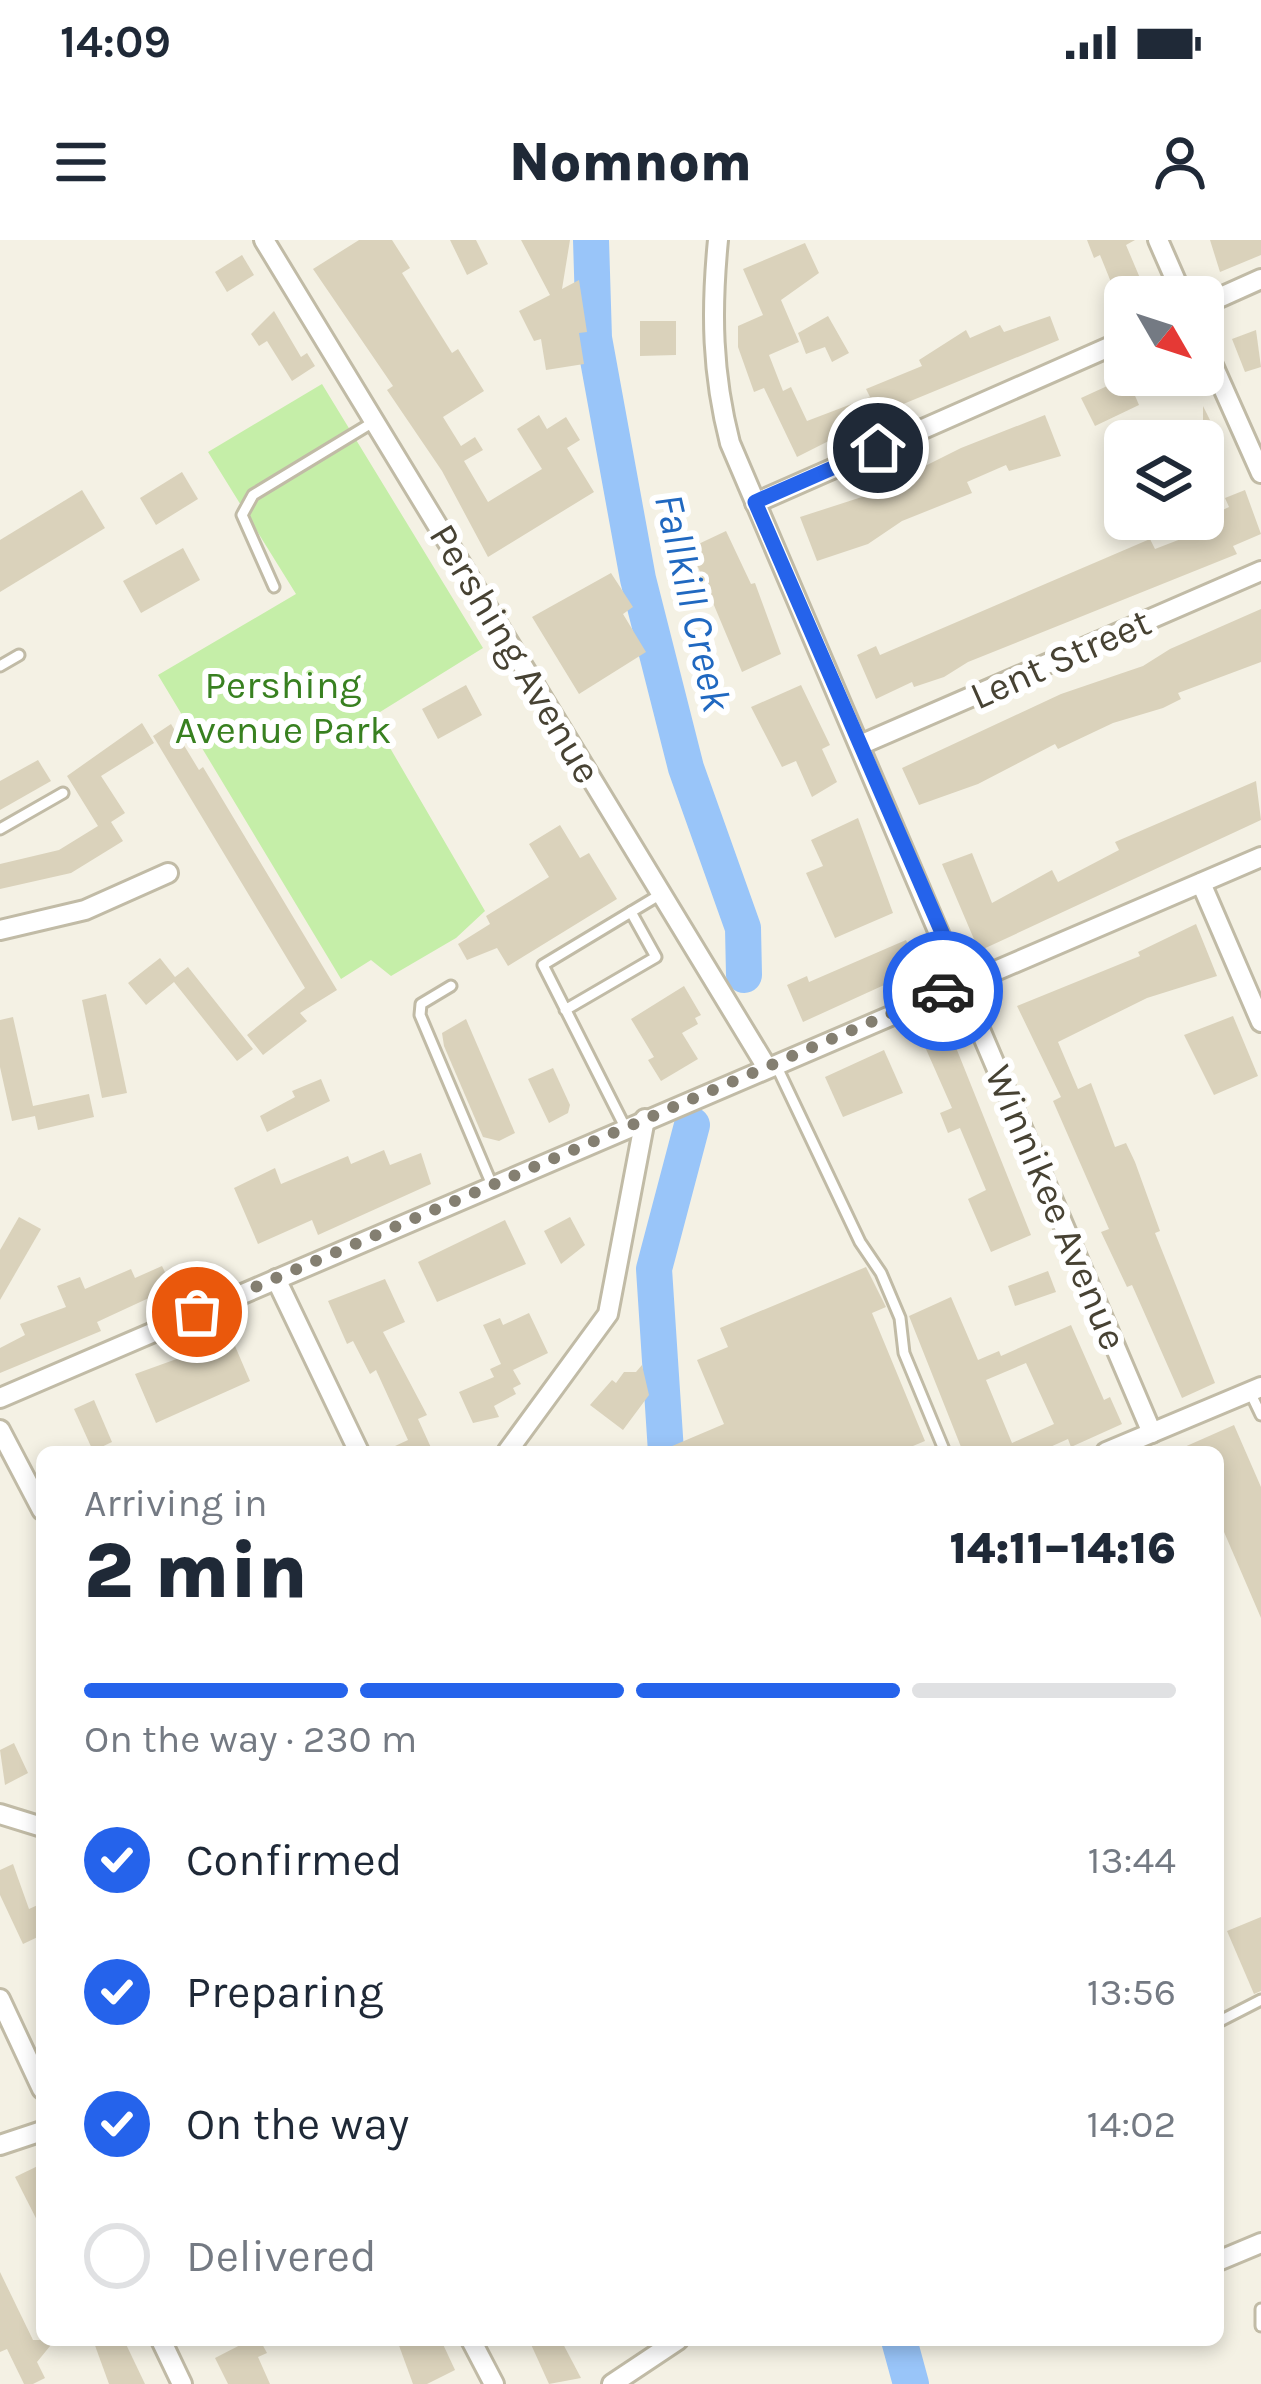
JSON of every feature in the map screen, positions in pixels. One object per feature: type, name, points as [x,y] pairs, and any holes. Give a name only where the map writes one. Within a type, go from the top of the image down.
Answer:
[{"type":"street","name":"Pershing Avenue","points":[[264,240],[770,1065]]},
{"type":"street","name":"Winnikee Avenue","points":[[718,240],[710,320],[715,386],[730,443],[1152,1432]]},
{"type":"street","points":[[1158,240],[1174,276]]},
{"type":"street","points":[[1224,296],[1261,279]]},
{"type":"street","points":[[755,502],[1104,349]]},
{"type":"street","points":[[1224,390],[1261,473]]},
{"type":"street","name":"Lent Street","points":[[860,745],[1261,571]]},
{"type":"street","points":[[0,1398],[1261,857]]},
{"type":"street","points":[[0,930],[85,910],[168,873]]},
{"type":"street","points":[[1201,883],[1261,1022]]},
{"type":"street","points":[[511,1446],[608,1314],[645,1119]]},
{"type":"street","points":[[275,1279],[356,1446]]},
{"type":"street","points":[[1120,1446],[1255,1390]]},
{"type":"street","points":[[0,1430],[36,1499]]},
{"type":"street","points":[[0,1814],[36,1825]]},
{"type":"street","points":[[0,1999],[36,2076]]},
{"type":"street","points":[[0,2144],[36,2133]]},
{"type":"street","points":[[1224,2258],[1261,2243]]},
{"type":"street","points":[[164,2346],[182,2384]]},
{"type":"street","points":[[474,2346],[494,2384]]},
{"type":"street","points":[[612,2384],[669,2346]]},
{"type":"lane","points":[[274,586],[242,515],[253,495],[375,421]]},
{"type":"lane","points":[[0,666],[19,655]]},
{"type":"lane","points":[[0,830],[63,794]]},
{"type":"lane","points":[[625,1127],[543,964],[661,894]]},
{"type":"lane","points":[[565,1010],[656,958],[631,912]]},
{"type":"lane","points":[[451,986],[422,1004],[420,1015],[492,1185]]},
{"type":"lane","points":[[770,1065],[887,1288],[900,1318],[904,1353],[943,1446]]},
{"type":"lane","points":[[1255,1390],[1261,1415]]},
{"type":"lane","points":[[1224,2020],[1261,2000]]},
{"type":"lane","points":[[1261,2309],[1261,2326]]},
{"type":"green space","name":"Pershing Avenue Park","points":[[322,384],[483,648],[372,717],[485,911],[456,938],[391,976],[371,960],[341,979],[158,675],[296,594],[208,452]]},
{"type":"building","points":[[359,240],[392,240],[410,268],[402,273],[452,353],[458,349],[484,391],[443,417],[461,446],[475,437],[483,450],[464,461],[488,502],[542,469],[517,429],[539,415],[547,429],[566,417],[580,440],[567,448],[594,492],[488,557],[442,471],[387,390],[393,386],[313,269]]},
{"type":"building","points":[[450,240],[476,240],[488,264],[467,275]]},
{"type":"building","points":[[521,240],[570,240],[562,289],[579,280],[587,332],[579,333],[584,364],[546,370],[541,339],[534,341],[519,311],[550,295]]},
{"type":"building","points":[[1087,240],[1135,240],[1126,245],[1139,276],[1108,276],[1100,255],[1094,258]]},
{"type":"building","points":[[1210,240],[1261,240],[1261,255],[1220,272]]},
{"type":"building","points":[[805,243],[819,273],[781,300],[799,342],[769,355],[783,391],[791,387],[807,421],[870,397],[866,389],[922,366],[919,360],[966,330],[970,338],[1000,325],[1004,332],[1050,316],[1059,340],[896,407],[797,457],[764,388],[754,392],[738,347],[738,326],[763,315],[743,269]]},
{"type":"building","points":[[242,255],[254,275],[227,292],[215,272]]},
{"type":"building","points":[[274,311],[301,357],[307,353],[315,366],[292,381],[267,341],[259,346],[251,334]]},
{"type":"building","points":[[828,316],[849,353],[832,362],[825,347],[806,354],[798,333]]},
{"type":"building","points":[[640,321],[676,321],[676,355],[640,356]]},
{"type":"building","points":[[1256,330],[1261,367],[1245,372],[1232,339]]},
{"type":"building","points":[[1104,388],[1104,396],[1135,396],[1139,405],[1095,426],[1081,398]]},
{"type":"building","points":[[1045,415],[1061,456],[1009,471],[1006,465],[967,482],[972,493],[902,521],[868,544],[817,561],[800,517],[865,496],[961,448]]},
{"type":"building","points":[[182,472],[198,499],[156,525],[140,498]]},
{"type":"building","points":[[82,490],[105,528],[0,592],[0,540]]},
{"type":"building","points":[[1245,490],[1261,534],[1233,546],[1237,554],[968,662],[944,677],[914,687],[912,682],[876,699],[857,655],[876,646],[880,655],[1148,540],[1155,549],[1178,540],[1224,540],[1224,509],[1229,507],[1225,498]]},
{"type":"building","points":[[726,531],[751,584],[755,583],[781,654],[742,672],[690,548]]},
{"type":"building","points":[[183,548],[200,580],[141,613],[123,581]]},
{"type":"building","points":[[611,573],[633,607],[623,614],[646,652],[579,694],[532,617]]},
{"type":"building","points":[[1261,609],[1261,662],[1178,693],[1181,699],[1163,708],[1113,723],[1058,749],[1055,744],[978,784],[919,805],[902,768],[1061,694],[1143,666]]},
{"type":"building","points":[[466,685],[482,715],[438,739],[422,709]]},
{"type":"building","points":[[801,685],[830,745],[822,749],[837,782],[812,797],[796,761],[782,767],[751,707]]},
{"type":"building","points":[[142,723],[154,743],[101,776],[125,813],[111,822],[123,841],[71,873],[0,889],[0,864],[59,850],[98,826],[67,776]]},
{"type":"building","points":[[171,724],[199,770],[203,767],[337,990],[300,1013],[307,1021],[263,1055],[247,1035],[305,988],[153,736]]},
{"type":"building","points":[[38,760],[51,781],[0,810],[0,781]]},
{"type":"building","points":[[1256,781],[1261,820],[979,951],[942,864],[972,853],[992,903],[1052,870],[1058,882],[1119,850],[1115,842]]},
{"type":"building","points":[[858,818],[893,913],[835,938],[806,873],[823,866],[811,840]]},
{"type":"building","points":[[560,825],[580,858],[589,853],[617,899],[508,966],[497,948],[467,960],[458,944],[490,924],[486,916],[549,877],[529,844]]},
{"type":"building","points":[[1196,924],[1217,976],[1147,998],[1058,1042],[1078,1089],[1091,1083],[1115,1147],[1126,1143],[1135,1162],[1160,1231],[1155,1233],[1215,1383],[1182,1398],[1132,1285],[1127,1287],[1101,1232],[1109,1229],[1053,1101],[1061,1097],[1017,1006],[1140,956],[1138,952]]},
{"type":"building","points":[[906,940],[924,980],[897,991],[893,981],[803,1022],[787,985],[807,976],[809,982]]},
{"type":"building","points":[[160,958],[175,977],[188,967],[253,1049],[237,1061],[174,982],[146,1005],[128,983]]},
{"type":"building","points":[[684,986],[701,1015],[695,1018],[698,1024],[682,1033],[698,1059],[661,1081],[648,1060],[654,1057],[631,1019]]},
{"type":"building","points":[[106,994],[127,1093],[102,1098],[82,1000]]},
{"type":"building","points":[[1233,1016],[1258,1076],[1214,1095],[1184,1035]]},
{"type":"building","points":[[13,1017],[33,1106],[89,1094],[94,1117],[38,1130],[35,1116],[12,1121],[0,1067],[0,1020]]},
{"type":"building","points":[[466,1019],[515,1133],[499,1141],[483,1137],[444,1046],[442,1033]]},
{"type":"building","points":[[945,1020],[1031,1235],[991,1252],[968,1199],[986,1190],[960,1128],[948,1133],[940,1113],[952,1108],[918,1031]]},
{"type":"building","points":[[884,1050],[903,1093],[843,1117],[825,1077]]},
{"type":"building","points":[[553,1068],[570,1105],[568,1113],[549,1123],[528,1079]]},
{"type":"building","points":[[321,1079],[330,1101],[267,1132],[260,1116],[295,1097],[292,1091]]},
{"type":"building","points":[[384,1150],[390,1165],[421,1153],[431,1184],[318,1235],[312,1220],[258,1244],[234,1188],[275,1168],[281,1184],[348,1156],[351,1164]]},
{"type":"building","points":[[19,1217],[41,1229],[0,1300],[0,1250]]},
{"type":"building","points":[[570,1217],[585,1245],[561,1264],[544,1231]]},
{"type":"building","points":[[505,1220],[526,1264],[437,1302],[418,1262]]},
{"type":"building","points":[[162,1266],[177,1297],[155,1307],[151,1297],[97,1322],[101,1331],[0,1373],[0,1348],[25,1335],[20,1324],[66,1307],[57,1286],[80,1277],[85,1289],[131,1269],[135,1278]]},
{"type":"building","points":[[866,1267],[886,1307],[872,1313],[925,1441],[913,1446],[672,1446],[724,1424],[697,1360],[728,1347],[720,1328]]},
{"type":"building","points":[[1048,1271],[1056,1292],[1015,1306],[1008,1286]]},
{"type":"building","points":[[385,1279],[405,1322],[383,1332],[427,1415],[418,1419],[430,1446],[395,1446],[408,1440],[376,1370],[370,1374],[353,1341],[347,1344],[328,1301]]},
{"type":"building","points":[[951,1297],[978,1360],[999,1351],[1001,1356],[1071,1325],[1104,1400],[1110,1397],[1122,1424],[1073,1446],[1068,1439],[1052,1446],[961,1446],[909,1316]],"holes":[[[1026,1363],[1054,1424],[1012,1443],[986,1380]]]},
{"type":"building","points":[[529,1313],[548,1353],[513,1370],[521,1384],[513,1388],[516,1394],[494,1406],[499,1417],[473,1423],[459,1392],[494,1377],[490,1369],[501,1364],[483,1325],[500,1318],[503,1325]]},
{"type":"building","points":[[221,1343],[225,1351],[235,1346],[250,1381],[156,1423],[135,1374]]},
{"type":"building","points":[[642,1365],[649,1395],[623,1430],[590,1405],[612,1380],[616,1383],[624,1372],[636,1372]]},
{"type":"building","points":[[94,1400],[112,1442],[91,1446],[74,1409]]},
{"type":"building","points":[[1234,1425],[1261,1487],[1261,1618],[1224,1532],[1224,1446],[1187,1446]]},
{"type":"building","points":[[14,1743],[28,1773],[5,1785],[0,1750]]},
{"type":"building","points":[[13,1864],[29,1909],[36,1906],[36,1938],[23,1944],[0,1895],[0,1870]]},
{"type":"building","points":[[1261,1917],[1261,1991],[1254,1994],[1227,1931]]},
{"type":"building","points":[[36,2167],[36,2218],[15,2177]]},
{"type":"building","points":[[0,2272],[36,2346],[50,2346],[37,2362],[45,2378],[24,2384],[7,2349],[0,2352]]},
{"type":"building","points":[[95,2346],[127,2346],[145,2384],[109,2384]]},
{"type":"building","points":[[238,2346],[263,2346],[267,2353],[258,2357],[270,2384],[228,2384],[215,2358]]},
{"type":"building","points":[[399,2346],[444,2346],[455,2370],[427,2384],[413,2384]]},
{"type":"building","points":[[532,2346],[564,2346],[581,2378],[549,2384]]},
{"type":"waterway","name":"Fallkill Creek","points":[[591,240],[594,338],[638,579],[686,768],[743,928],[744,975]]},
{"type":"waterway","name":"Fallkill Creek","points":[[666,1446],[654,1269],[692,1125]]},
{"type":"waterway","name":"Fallkill Creek","points":[[901,2346],[911,2384]]},
{"type":"way so far","points":[[197,1312],[943,991]]},
{"type":"route","points":[[878,448],[755,502],[963,981],[943,991]]}]
